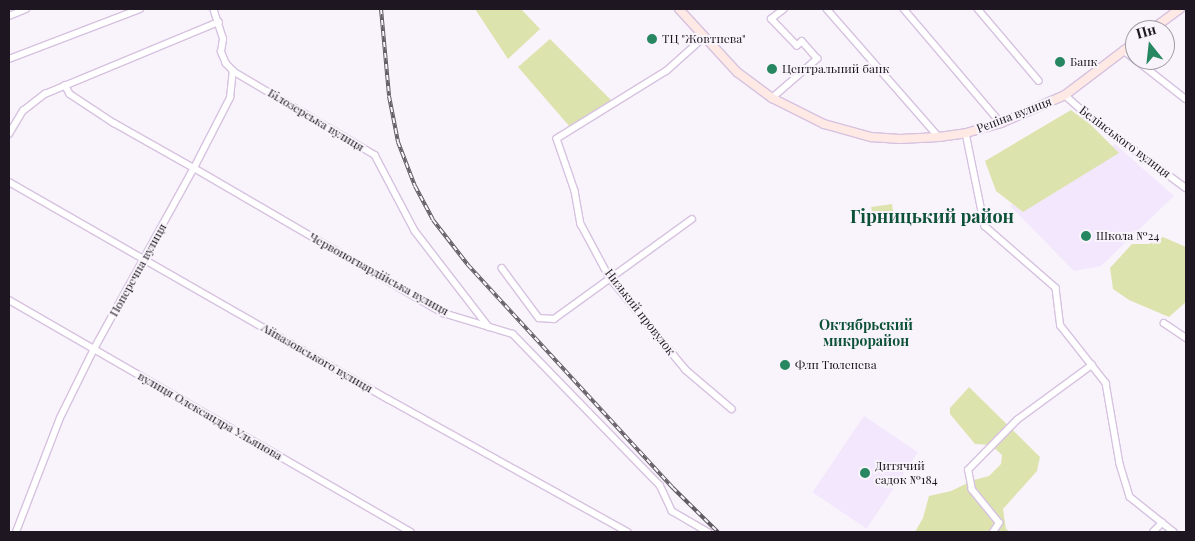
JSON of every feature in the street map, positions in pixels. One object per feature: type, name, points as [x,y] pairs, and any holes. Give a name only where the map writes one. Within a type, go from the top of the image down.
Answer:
[{"type":"street","points":[[9,16],[26,9]]},
{"type":"street","points":[[9,59],[140,9]]},
{"type":"street","points":[[213,9],[222,39],[221,52],[226,64],[233,71]]},
{"type":"street","name":"Рєпіна вулиця","points":[[679,9],[737,72],[772,98],[824,124],[871,136],[900,139],[939,137],[966,133],[1001,122],[1065,95],[1123,50]]},
{"type":"street","points":[[772,98],[817,59],[802,42],[797,46],[771,20],[784,9]]},
{"type":"street","points":[[827,9],[939,137]]},
{"type":"street","points":[[904,9],[1001,122]]},
{"type":"street","points":[[978,9],[1039,81]]},
{"type":"street","points":[[1165,20],[1180,9]]},
{"type":"street","points":[[9,134],[23,111],[45,94],[218,22]]},
{"type":"street","name":"Низький провулок","points":[[704,38],[667,72],[557,139],[575,191],[581,224],[610,278],[686,370],[732,409]]},
{"type":"street","points":[[1148,70],[1186,98]]},
{"type":"street","name":"Поперечна вулиця","points":[[16,532],[60,418],[94,349],[194,168],[230,98],[233,71]]},
{"type":"street","name":"Білозерська вулиця","points":[[233,71],[375,155],[415,232],[489,326]]},
{"type":"street","name":"Червоногвардійська вулиця","points":[[65,85],[70,94],[114,124],[194,168],[443,313],[512,334],[660,486],[672,511],[708,532]]},
{"type":"street","name":"Белінського вулиця","points":[[1065,95],[1087,115],[1186,188]]},
{"type":"street","points":[[966,133],[985,226],[1056,288],[1061,326],[1106,383],[1120,464],[1130,497],[1174,532]]},
{"type":"street","name":"Айвазовського вулиця","points":[[9,182],[145,258],[388,399],[628,532]]},
{"type":"street","points":[[502,268],[539,318],[554,319],[692,219]]},
{"type":"street","name":"вулиця Олександра Ульянова","points":[[9,300],[411,532]]},
{"type":"street","points":[[1164,322],[1186,338]]},
{"type":"street","points":[[993,532],[999,523],[972,490],[968,470],[1017,420],[1092,365]]},
{"type":"street","points":[[1153,532],[1162,523]]},
{"type":"shaded area","name":"Школа №24","points":[[1115,144],[1174,196],[1101,266],[1074,271],[1010,206]]},
{"type":"shaded area","name":"Дитячий садок №184","points":[[864,416],[918,452],[866,529],[813,492]]},
{"type":"green space","points":[[475,9],[521,9],[540,29],[508,59]]},
{"type":"green space","points":[[550,39],[612,101],[570,127],[518,67]]},
{"type":"green space","points":[[1071,110],[1091,125],[1119,153],[1023,212],[996,191],[985,161]]},
{"type":"green space","points":[[892,204],[894,218],[873,221],[871,207]]},
{"type":"green space","points":[[1163,237],[1186,247],[1186,302],[1169,317],[1129,300],[1113,289],[1110,268],[1132,244],[1149,244]]},
{"type":"green space","points":[[969,387],[1040,457],[1037,471],[1003,509],[1006,529],[1010,532],[915,532],[923,518],[929,496],[951,491],[974,480],[989,476],[1001,464],[1002,455],[991,445],[975,444],[950,414],[950,408]]},
{"type":"railway","points":[[381,9],[389,96],[398,142],[415,186],[433,220],[468,265],[673,488],[718,532]]},
{"type":"place","name":"ТЦ \"Жовтнева\"","points":[[652,39]]},
{"type":"place","name":"Банк","points":[[1060,62]]},
{"type":"place","name":"Центральний банк","points":[[772,69]]},
{"type":"place","name":"Школа №24","points":[[1086,236]]},
{"type":"place","name":"Флп Тюленева","points":[[785,365]]},
{"type":"place","name":"Дитячий садок №184","points":[[865,473]]},
{"type":"district","name":"Гірницький район","points":[[932,216]]},
{"type":"district","name":"Октябрьский микрорайон","points":[[866,334]]}]
